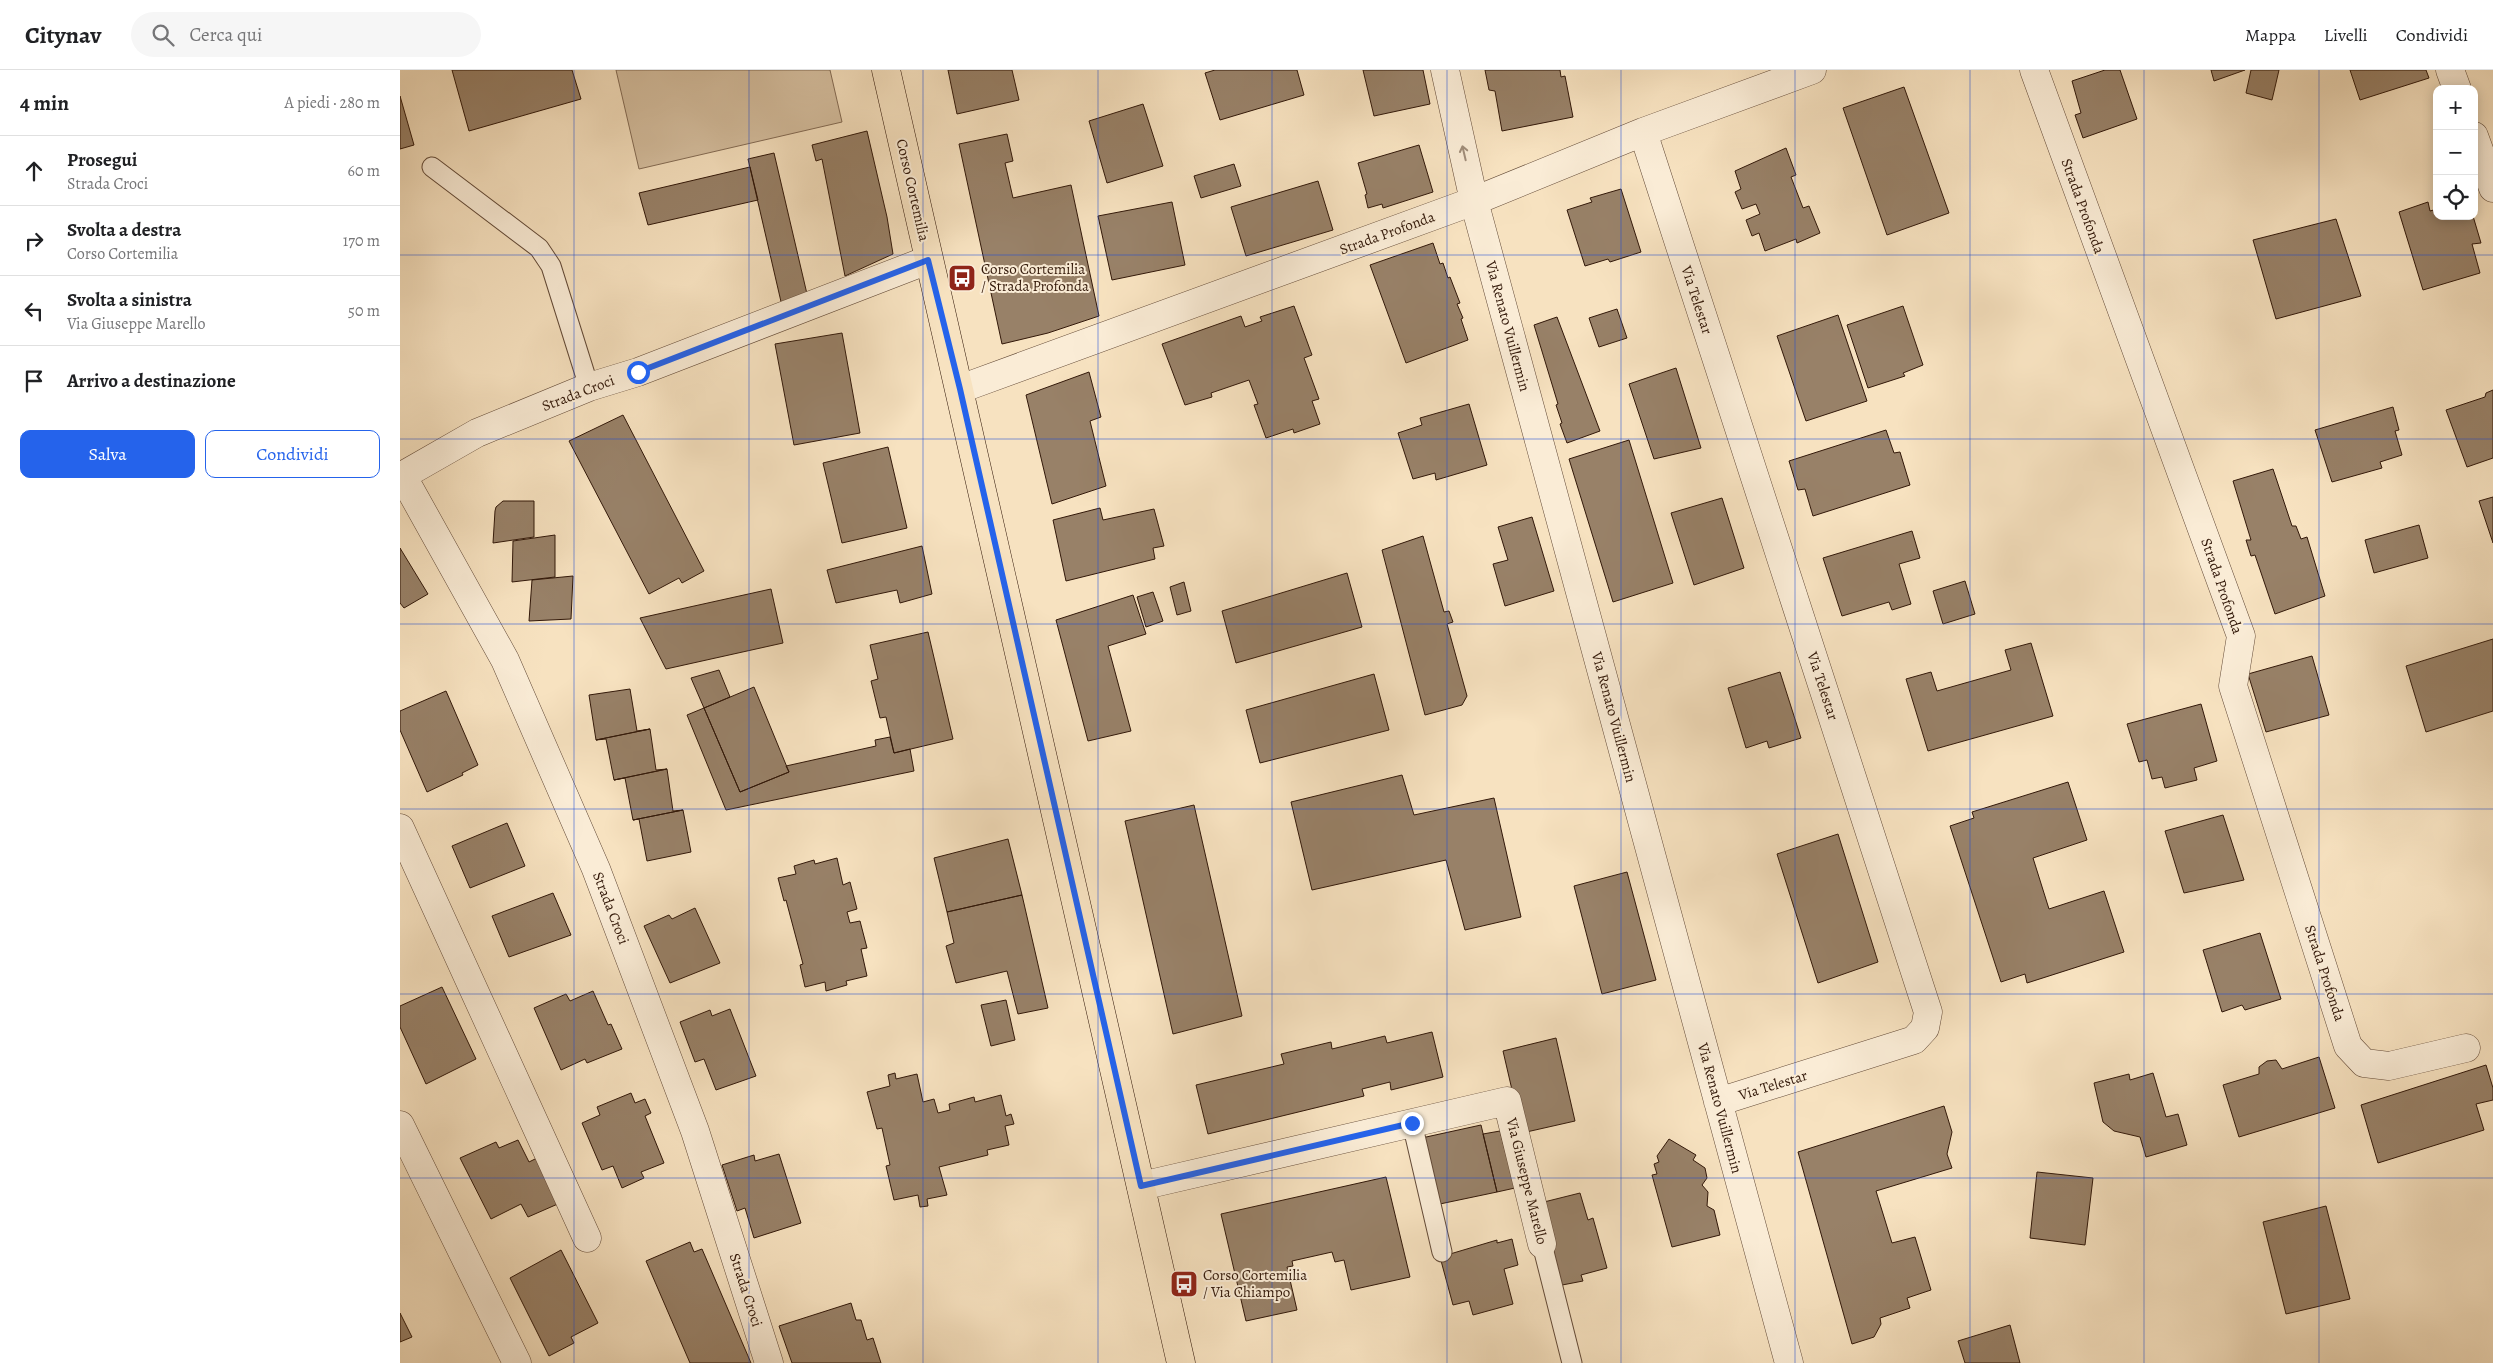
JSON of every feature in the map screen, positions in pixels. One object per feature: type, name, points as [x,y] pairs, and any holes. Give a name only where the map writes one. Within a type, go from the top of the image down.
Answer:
[{"type":"main road","name":"Corso Cortemilia","points":[[886,70],[1181,1363]]},
{"type":"street","name":"Via Renato Vuillermin","points":[[1445,70],[1474,201],[1789,1363]]},
{"type":"street","name":"Strada Profonda","points":[[960,389],[1474,201],[1643,132],[1812,70]]},
{"type":"street","name":"Strada Profonda","points":[[2034,70],[2241,636],[2233,686],[2348,1046],[2364,1063],[2389,1066],[2466,1048]]},
{"type":"street","points":[[2450,70],[2456,85]]},
{"type":"street","name":"Via Telestar","points":[[1643,132],[1928,1012],[1926,1028],[1914,1040],[1718,1102]]},
{"type":"street","points":[[2478,147],[2493,188]]},
{"type":"street","name":"Strada Croci","points":[[769,1363],[695,1131],[596,869],[505,660],[401,476],[477,433],[589,387],[638,372],[928,260]]},
{"type":"street","points":[[400,828],[587,1238]]},
{"type":"street","name":"Via Giuseppe Marello","points":[[1141,1186],[1507,1101],[1542,1244]]},
{"type":"street","points":[[400,1125],[517,1363]]},
{"type":"lane","points":[[432,167],[539,248],[551,266],[589,387]]},
{"type":"lane","points":[[1412,1123],[1442,1252]]},
{"type":"lane","name":"Via Giuseppe Marello","points":[[1542,1244],[1572,1363]]},
{"type":"shaded area","points":[[616,70],[830,70],[842,122],[639,169]]},
{"type":"building","points":[[452,70],[572,70],[581,99],[469,131]]},
{"type":"building","points":[[948,70],[1012,70],[1019,100],[957,114]]},
{"type":"building","points":[[1215,70],[1297,70],[1304,95],[1220,120],[1205,73]]},
{"type":"building","points":[[1363,70],[1423,70],[1430,104],[1374,116]]},
{"type":"building","points":[[1485,70],[1560,70],[1561,77],[1565,76],[1573,117],[1502,131],[1495,91],[1489,90]]},
{"type":"building","points":[[2105,70],[2120,70],[2137,119],[2083,138],[2075,115],[2081,113],[2072,81]]},
{"type":"building","points":[[2211,70],[2245,70],[2214,81]]},
{"type":"building","points":[[2251,70],[2279,70],[2272,100],[2246,93]]},
{"type":"building","points":[[2350,70],[2426,70],[2429,78],[2360,100]]},
{"type":"building","points":[[1904,87],[1949,213],[1887,235],[1843,108]]},
{"type":"building","points":[[400,96],[414,145],[400,149]]},
{"type":"building","points":[[1143,104],[1163,166],[1107,183],[1089,121]]},
{"type":"building","points":[[867,131],[887,217],[893,254],[845,276],[822,159],[816,161],[812,145]]},
{"type":"building","points":[[1007,134],[1013,161],[1005,163],[1013,198],[1071,185],[1099,316],[1048,333],[1002,344],[959,144]]},
{"type":"building","points":[[1419,145],[1433,192],[1383,208],[1382,204],[1368,208],[1365,195],[1367,194],[1358,163]]},
{"type":"building","points":[[1786,148],[1796,175],[1791,177],[1803,208],[1809,206],[1820,233],[1797,243],[1796,239],[1765,251],[1759,233],[1752,236],[1746,220],[1760,214],[1756,204],[1742,209],[1735,192],[1741,189],[1735,171]]},
{"type":"building","points":[[774,153],[807,294],[782,306],[748,159]]},
{"type":"building","points":[[1234,164],[1241,186],[1201,198],[1194,176]]},
{"type":"building","points":[[750,167],[758,200],[648,225],[639,193]]},
{"type":"building","points":[[1318,181],[1333,230],[1246,256],[1231,207]]},
{"type":"building","points":[[1621,189],[1641,252],[1610,262],[1608,259],[1585,266],[1567,210],[1592,202],[1590,198]]},
{"type":"building","points":[[1172,202],[1185,265],[1112,280],[1098,216]]},
{"type":"building","points":[[2428,202],[2430,211],[2433,210],[2433,220],[2474,220],[2481,243],[2472,244],[2480,273],[2423,290],[2399,212]]},
{"type":"building","points":[[2336,219],[2361,296],[2276,319],[2253,240]]},
{"type":"building","points":[[1433,243],[1440,264],[1443,263],[1460,303],[1457,304],[1463,318],[1461,319],[1468,340],[1406,363],[1370,265]]},
{"type":"building","points":[[1294,306],[1312,355],[1304,358],[1319,399],[1312,401],[1320,424],[1294,433],[1293,429],[1266,438],[1254,405],[1258,404],[1249,380],[1211,393],[1212,397],[1185,405],[1162,344],[1241,316],[1245,327],[1262,321],[1260,317]]},
{"type":"building","points":[[1903,306],[1923,365],[1903,373],[1905,376],[1868,388],[1847,325]]},
{"type":"building","points":[[1617,309],[1627,338],[1599,347],[1589,318]]},
{"type":"building","points":[[1838,315],[1867,401],[1806,421],[1777,336]]},
{"type":"building","points":[[1557,317],[1600,431],[1567,443],[1560,424],[1562,423],[1556,405],[1558,404],[1534,325]]},
{"type":"building","points":[[842,333],[860,433],[794,445],[775,344]]},
{"type":"building","points":[[1676,368],[1701,448],[1654,459],[1629,384]]},
{"type":"building","points":[[1089,372],[1101,417],[1090,421],[1106,486],[1052,504],[1026,395]]},
{"type":"building","points":[[2493,390],[2493,458],[2467,467],[2446,410],[2485,397],[2486,393]]},
{"type":"building","points":[[1469,404],[1487,465],[1436,480],[1435,473],[1413,479],[1398,433],[1422,425],[1420,418]]},
{"type":"building","points":[[2393,407],[2399,430],[2395,431],[2402,455],[2380,462],[2382,468],[2332,482],[2315,430]]},
{"type":"building","points":[[623,415],[704,571],[682,583],[679,578],[649,594],[569,441]]},
{"type":"building","points":[[1886,430],[1894,453],[1900,452],[1910,485],[1813,516],[1805,489],[1798,490],[1789,461]]},
{"type":"building","points":[[1629,440],[1673,583],[1613,602],[1569,459]]},
{"type":"building","points":[[888,447],[907,528],[842,543],[823,463]]},
{"type":"building","points":[[2273,469],[2292,526],[2296,526],[2301,539],[2307,537],[2325,596],[2275,614],[2255,555],[2251,556],[2246,540],[2251,540],[2233,481]]},
{"type":"building","points":[[2493,497],[2493,543],[2479,501]]},
{"type":"building","points":[[1722,498],[1744,568],[1694,585],[1671,513]]},
{"type":"building","points":[[503,501],[534,501],[534,537],[493,543],[495,511],[496,507]]},
{"type":"building","points":[[1100,508],[1103,520],[1154,509],[1164,546],[1153,548],[1155,559],[1066,581],[1053,520]]},
{"type":"building","points":[[1532,517],[1554,591],[1505,606],[1493,564],[1508,560],[1498,527]]},
{"type":"building","points":[[2419,525],[2428,558],[2374,573],[2365,540]]},
{"type":"building","points":[[1912,531],[1920,558],[1899,564],[1911,604],[1892,610],[1889,602],[1842,616],[1823,558]]},
{"type":"building","points":[[555,535],[555,577],[512,582],[513,541]]},
{"type":"building","points":[[1423,536],[1444,612],[1449,611],[1453,622],[1447,624],[1467,696],[1462,705],[1425,715],[1382,550]]},
{"type":"building","points":[[922,546],[932,594],[900,603],[897,590],[836,603],[827,570]]},
{"type":"building","points":[[400,548],[428,594],[404,608],[400,603]]},
{"type":"building","points":[[1347,573],[1362,627],[1236,663],[1222,611]]},
{"type":"building","points":[[573,576],[571,619],[529,621],[532,580]]},
{"type":"building","points":[[1965,581],[1975,614],[1943,624],[1933,591]]},
{"type":"building","points":[[1184,582],[1191,611],[1177,615],[1170,587]]},
{"type":"building","points":[[771,589],[783,643],[666,669],[640,618]]},
{"type":"building","points":[[1153,592],[1163,621],[1146,627],[1137,597]]},
{"type":"building","points":[[1133,595],[1146,634],[1108,646],[1131,731],[1088,741],[1056,620]]},
{"type":"building","points":[[928,632],[953,739],[894,753],[886,717],[880,718],[871,681],[878,679],[870,645]]},
{"type":"building","points":[[2493,639],[2493,711],[2426,732],[2406,666]]},
{"type":"building","points":[[2031,643],[2053,716],[1928,751],[1906,679],[1931,672],[1937,691],[2011,670],[2005,650]]},
{"type":"building","points":[[2312,656],[2329,715],[2266,732],[2248,674]]},
{"type":"building","points":[[719,670],[730,697],[704,708],[691,678]]},
{"type":"building","points":[[1780,672],[1801,738],[1769,748],[1767,741],[1746,748],[1728,688]]},
{"type":"building","points":[[1374,674],[1389,730],[1260,763],[1246,710]]},
{"type":"building","points":[[754,687],[789,772],[740,792],[704,708]]},
{"type":"building","points":[[630,689],[637,731],[650,729],[596,740],[589,695]]},
{"type":"building","points":[[446,691],[478,765],[462,773],[463,775],[427,792],[400,730],[400,711]]},
{"type":"building","points":[[2201,704],[2217,761],[2194,768],[2197,780],[2165,788],[2162,777],[2152,779],[2147,760],[2139,762],[2127,724]]},
{"type":"building","points":[[704,708],[740,792],[789,772],[786,766],[876,746],[875,740],[890,737],[894,753],[910,749],[914,771],[726,810],[687,715]]},
{"type":"building","points":[[650,729],[656,770],[667,769],[614,780],[606,739],[596,740]]},
{"type":"building","points":[[667,769],[673,811],[683,810],[633,820],[625,778],[614,780]]},
{"type":"building","points":[[1402,775],[1414,815],[1494,798],[1521,917],[1465,930],[1446,860],[1312,890],[1291,802]]},
{"type":"building","points":[[2068,782],[2087,840],[2033,858],[2049,909],[2104,891],[2124,952],[2027,983],[2025,974],[2001,982],[1950,826],[1974,818],[1972,812]]},
{"type":"building","points":[[1194,805],[1242,1016],[1173,1034],[1125,821]]},
{"type":"building","points":[[683,810],[691,852],[647,861],[639,819],[633,820]]},
{"type":"building","points":[[2223,815],[2244,880],[2184,893],[2165,831]]},
{"type":"building","points":[[507,823],[525,866],[470,888],[452,846]]},
{"type":"building","points":[[1838,834],[1878,962],[1818,983],[1777,854]]},
{"type":"building","points":[[1008,839],[1022,895],[947,912],[934,858]]},
{"type":"building","points":[[837,858],[843,885],[850,882],[857,909],[847,912],[850,923],[860,921],[867,948],[861,949],[867,976],[846,981],[847,985],[826,991],[825,982],[805,987],[800,965],[803,964],[786,900],[784,901],[778,878],[796,874],[794,866],[814,860],[815,864]]},
{"type":"building","points":[[1627,872],[1656,980],[1602,994],[1574,886]]},
{"type":"building","points":[[553,893],[571,935],[509,957],[492,916]]},
{"type":"building","points":[[1022,895],[1048,1008],[1018,1014],[1007,971],[956,983],[946,946],[954,943],[947,912]]},
{"type":"building","points":[[695,908],[720,963],[670,983],[644,926],[669,915],[672,919]]},
{"type":"building","points":[[2260,933],[2281,999],[2245,1010],[2242,1005],[2222,1012],[2203,950]]},
{"type":"building","points":[[442,987],[476,1059],[426,1084],[400,1027],[400,1006]]},
{"type":"building","points":[[593,991],[608,1025],[611,1024],[622,1049],[587,1063],[585,1059],[561,1070],[534,1008],[566,994],[570,1001]]},
{"type":"building","points":[[1006,1000],[1015,1040],[991,1046],[981,1005]]},
{"type":"building","points":[[730,1009],[756,1076],[716,1090],[704,1059],[695,1062],[680,1022],[710,1010],[712,1016]]},
{"type":"building","points":[[1432,1032],[1443,1077],[1391,1090],[1390,1082],[1362,1089],[1364,1096],[1208,1134],[1196,1085],[1284,1064],[1281,1054],[1331,1042],[1332,1049],[1385,1036],[1387,1043]]},
{"type":"building","points":[[1556,1038],[1575,1121],[1522,1133],[1503,1051]]},
{"type":"building","points":[[2319,1057],[2335,1108],[2239,1137],[2223,1085],[2259,1074],[2259,1067],[2267,1061],[2276,1060],[2282,1069]]},
{"type":"building","points":[[2486,1065],[2493,1088],[2493,1100],[2476,1104],[2484,1130],[2378,1163],[2361,1105]]},
{"type":"building","points":[[895,1073],[896,1079],[917,1074],[923,1102],[934,1099],[938,1113],[950,1110],[949,1104],[974,1097],[975,1102],[1001,1095],[1006,1116],[1011,1114],[1014,1124],[1005,1126],[1009,1145],[987,1150],[988,1155],[939,1167],[947,1195],[927,1199],[928,1206],[920,1207],[918,1195],[894,1200],[886,1166],[890,1165],[882,1128],[877,1129],[867,1092],[890,1086],[888,1075]]},
{"type":"building","points":[[2153,1073],[2166,1117],[2178,1114],[2187,1145],[2146,1157],[2140,1137],[2114,1131],[2103,1122],[2094,1083],[2129,1074],[2130,1080]]},
{"type":"building","points":[[631,1093],[635,1103],[645,1099],[651,1113],[645,1116],[664,1163],[641,1172],[644,1178],[622,1188],[613,1166],[602,1170],[582,1123],[600,1115],[597,1107]]},
{"type":"building","points":[[1944,1106],[1952,1132],[1947,1154],[1952,1168],[1876,1191],[1892,1243],[1915,1237],[1931,1290],[1907,1298],[1910,1308],[1880,1318],[1881,1324],[1874,1337],[1852,1344],[1798,1152]]},
{"type":"building","points":[[1481,1125],[1497,1192],[1435,1205],[1417,1139]]},
{"type":"building","points":[[1500,1131],[1515,1188],[1497,1192],[1483,1134]]},
{"type":"building","points":[[1669,1139],[1696,1155],[1693,1160],[1705,1168],[1707,1178],[1702,1185],[1708,1192],[1707,1206],[1714,1210],[1720,1235],[1672,1247],[1652,1175],[1657,1174],[1654,1164],[1659,1162],[1657,1156]]},
{"type":"building","points":[[518,1140],[529,1162],[537,1158],[560,1203],[528,1217],[521,1204],[491,1219],[460,1158],[496,1142],[499,1148]]},
{"type":"building","points":[[779,1154],[801,1223],[754,1238],[745,1208],[737,1211],[722,1165],[754,1155],[755,1161]]},
{"type":"building","points":[[2037,1172],[2093,1178],[2085,1245],[2030,1238]]},
{"type":"building","points":[[1386,1177],[1410,1277],[1351,1290],[1344,1260],[1335,1262],[1332,1252],[1292,1261],[1293,1266],[1287,1267],[1297,1310],[1246,1321],[1221,1214]]},
{"type":"building","points":[[1580,1193],[1588,1220],[1593,1218],[1607,1268],[1581,1275],[1583,1281],[1557,1286],[1536,1204]]},
{"type":"building","points":[[2326,1206],[2350,1299],[2286,1314],[2263,1222]]},
{"type":"building","points":[[1512,1239],[1518,1265],[1504,1269],[1513,1304],[1473,1315],[1469,1301],[1453,1305],[1440,1257],[1497,1240],[1497,1243]]},
{"type":"building","points":[[690,1242],[694,1252],[702,1249],[751,1363],[690,1363],[646,1261]]},
{"type":"building","points":[[561,1250],[598,1323],[571,1337],[574,1343],[549,1356],[510,1278]]},
{"type":"building","points":[[851,1303],[856,1320],[861,1320],[867,1340],[873,1338],[881,1363],[792,1363],[779,1326]]},
{"type":"building","points":[[400,1313],[412,1337],[400,1342]]},
{"type":"building","points":[[2010,1325],[2020,1363],[1965,1363],[1958,1341]]},
{"type":"place","name":"Corso Cortemilia / Strada Profonda","points":[[962,278]]},
{"type":"place","name":"Corso Cortemilia / Via Chiampo","points":[[1184,1284]]},
{"type":"route","points":[[638,372],[928,260],[960,389],[1141,1186],[1412,1123]]}]
